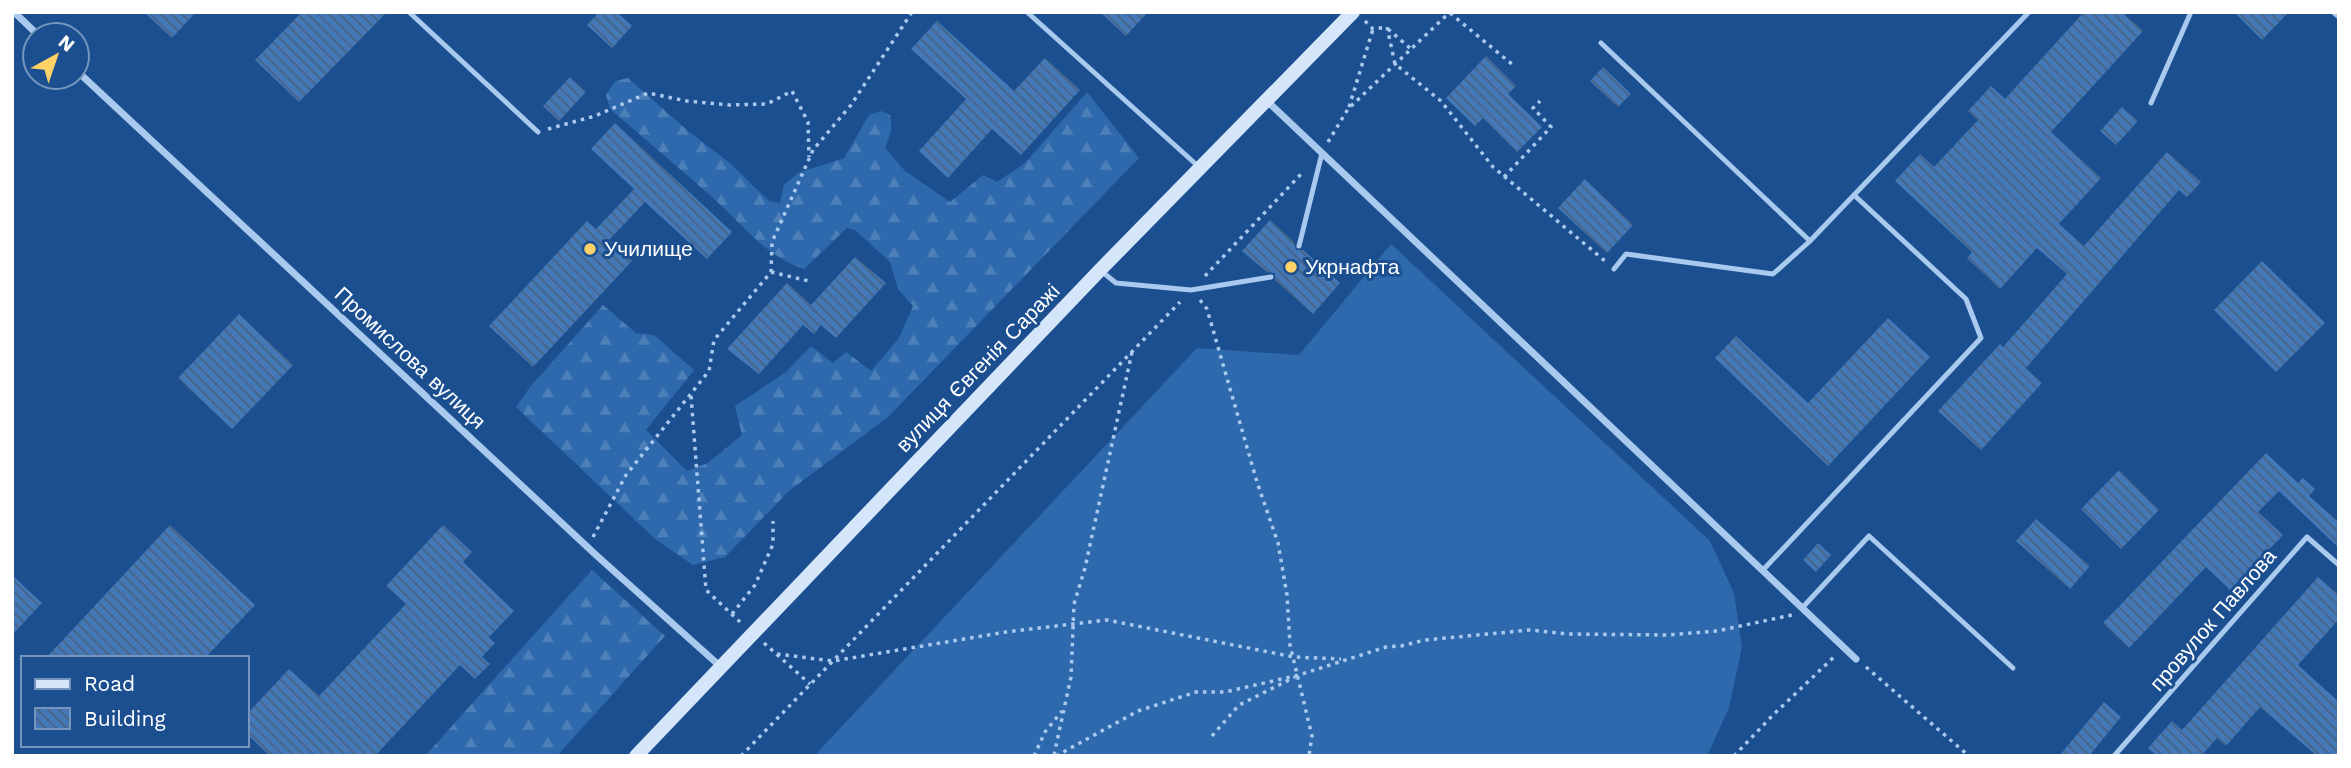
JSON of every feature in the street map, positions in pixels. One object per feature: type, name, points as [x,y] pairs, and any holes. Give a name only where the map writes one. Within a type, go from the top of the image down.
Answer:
[{"type":"main road","name":"вулиця Євгенія Саражі","points":[[636,756],[1199,167],[1266,100],[1359,16]]},
{"type":"street","name":"Промислова вулиця","points":[[91,84],[588,547],[721,667]]},
{"type":"street","points":[[1266,100],[1856,659]]},
{"type":"lane","points":[[409,12],[538,132]]},
{"type":"lane","points":[[1027,12],[1199,167]]},
{"type":"lane","points":[[1614,269],[1626,254],[1773,274],[1810,241],[2029,12]]},
{"type":"lane","points":[[2151,103],[2191,12]]},
{"type":"lane","points":[[2333,12],[2339,17]]},
{"type":"lane","points":[[1601,43],[1810,241]]},
{"type":"lane","points":[[1299,246],[1322,153]]},
{"type":"lane","points":[[1763,570],[1981,338],[1966,299],[1854,194]]},
{"type":"lane","points":[[1100,270],[1116,283],[1191,290],[1272,277]]},
{"type":"lane","points":[[1805,610],[1869,536],[2013,668]]},
{"type":"lane","name":"провулок Павлова","points":[[2114,756],[2307,537],[2339,565]]},
{"type":"path","points":[[588,547],[626,475],[709,371],[714,340],[771,272],[772,242],[813,150],[851,105],[912,12]]},
{"type":"path","points":[[1348,109],[1450,12],[1513,65]]},
{"type":"path","points":[[1359,16],[1373,29]]},
{"type":"path","points":[[1387,27],[1411,49]]},
{"type":"path","points":[[1373,29],[1387,27]]},
{"type":"path","points":[[1387,27],[1395,64],[1441,101],[1493,167],[1614,269]]},
{"type":"path","points":[[741,756],[1322,153],[1348,109],[1373,29]]},
{"type":"path","points":[[538,132],[595,116],[648,93],[687,101],[729,105],[766,104],[792,91],[808,122],[809,159]]},
{"type":"path","points":[[1504,177],[1552,127],[1533,108],[1540,101]]},
{"type":"path","points":[[771,272],[809,281]]},
{"type":"path","points":[[1191,290],[1207,309],[1257,482],[1278,542],[1287,595],[1290,645],[1312,736],[1309,756]]},
{"type":"path","points":[[1055,756],[1071,677],[1074,604],[1085,568],[1132,349]]},
{"type":"path","points":[[691,394],[706,590],[810,684]]},
{"type":"path","points":[[732,614],[755,585],[773,544],[773,521]]},
{"type":"path","points":[[1055,756],[1138,711],[1196,692],[1225,692],[1299,675],[1386,647],[1425,639],[1530,630],[1568,634],[1667,635],[1717,631],[1805,610]]},
{"type":"path","points":[[776,654],[833,661],[1107,620],[1294,657],[1346,659]]},
{"type":"path","points":[[1734,756],[1844,648]]},
{"type":"path","points":[[1856,659],[1969,756]]},
{"type":"path","points":[[1212,736],[1239,705],[1299,675]]},
{"type":"path","points":[[1034,756],[1045,732],[1064,709]]},
{"type":"green space","points":[[628,78],[688,131],[730,163],[769,201],[780,203],[784,185],[798,173],[844,158],[869,115],[881,111],[890,115],[891,120],[885,148],[905,171],[950,202],[983,175],[997,182],[1025,163],[1087,92],[1139,158],[888,417],[789,491],[725,557],[693,565],[655,539],[516,407],[530,387],[603,305],[636,333],[654,335],[694,370],[646,430],[687,471],[708,463],[742,435],[735,406],[786,372],[811,346],[833,363],[846,352],[871,371],[899,338],[913,306],[898,289],[890,262],[855,230],[847,228],[804,269],[766,248],[712,197],[610,109],[606,95],[615,81]]},
{"type":"green space","points":[[1391,244],[1710,541],[1734,593],[1742,647],[1729,708],[1707,756],[814,756],[1197,348],[1299,355]]},
{"type":"green space","points":[[592,570],[665,636],[557,756],[425,756]]},
{"type":"building","points":[[144,12],[196,12],[172,38]]},
{"type":"building","points":[[302,12],[387,12],[299,102],[255,60]]},
{"type":"building","points":[[599,12],[617,12],[632,26],[612,48],[587,25]]},
{"type":"building","points":[[1100,12],[1148,12],[1126,36]]},
{"type":"building","points":[[2084,12],[2122,12],[2143,31],[2051,132],[2101,178],[2059,224],[2084,246],[2167,152],[2201,182],[2187,197],[2179,190],[2026,368],[2042,383],[1981,450],[1938,411],[2000,344],[2003,347],[2067,274],[2037,248],[2000,289],[1967,258],[1972,252],[1895,181],[1920,154],[1934,167],[1978,120],[1968,111],[1991,86],[2005,99]]},
{"type":"building","points":[[2234,12],[2289,12],[2262,40]]},
{"type":"building","points":[[937,21],[1014,91],[1045,58],[1080,90],[1021,155],[992,129],[948,178],[919,151],[966,99],[911,49]]},
{"type":"building","points":[[1486,56],[1516,86],[1508,94],[1542,127],[1517,152],[1483,118],[1475,126],[1446,98]]},
{"type":"building","points":[[1603,67],[1631,94],[1618,107],[1590,81]]},
{"type":"building","points":[[570,77],[586,92],[559,121],[543,106]]},
{"type":"building","points":[[2122,107],[2138,121],[2116,145],[2100,131]]},
{"type":"building","name":"Училище","points":[[615,123],[732,232],[707,259],[645,202],[609,240],[632,261],[533,367],[489,326],[587,221],[596,229],[634,189],[591,149]]},
{"type":"building","points":[[1585,179],[1633,225],[1607,253],[1558,208]]},
{"type":"building","name":"Укрнафта","points":[[1270,220],[1294,242],[1296,250],[1303,250],[1340,283],[1313,314],[1275,280],[1275,273],[1267,272],[1242,251]]},
{"type":"building","points":[[855,257],[886,283],[836,338],[821,325],[814,334],[803,325],[759,374],[727,349],[787,283],[811,305]]},
{"type":"building","points":[[2262,261],[2325,323],[2276,372],[2214,310]]},
{"type":"building","points":[[239,314],[293,365],[232,429],[178,378]]},
{"type":"building","points":[[1888,318],[1930,357],[1828,466],[1715,358],[1736,336],[1808,403]]},
{"type":"building","points":[[2266,453],[2298,483],[2303,478],[2315,489],[2309,496],[2339,522],[2339,548],[2279,491],[2258,512],[2283,535],[2230,590],[2206,567],[2129,648],[2103,623]]},
{"type":"building","points":[[2119,470],[2159,510],[2121,549],[2081,509]]},
{"type":"building","points":[[2036,519],[2090,566],[2070,589],[2016,541]]},
{"type":"building","points":[[170,525],[255,605],[207,656],[48,656]]},
{"type":"building","points":[[443,525],[472,552],[463,562],[514,611],[489,637],[495,643],[482,657],[490,664],[475,679],[460,665],[375,756],[270,756],[248,735],[248,713],[289,669],[319,696],[406,604],[386,586]]},
{"type":"building","points":[[1818,543],[1831,555],[1816,572],[1803,560]]},
{"type":"building","points":[[12,575],[42,603],[12,635]]},
{"type":"building","points":[[2318,577],[2339,595],[2339,619],[2298,665],[2339,702],[2339,756],[2317,756],[2260,707],[2226,746],[2217,738],[2201,756],[2157,756],[2148,748],[2172,721],[2182,730]]},
{"type":"building","points":[[2104,702],[2121,717],[2089,756],[2059,756]]},
{"type":"place","name":"Училище","points":[[590,249]]},
{"type":"place","name":"Укрнафта","points":[[1291,267]]}]
